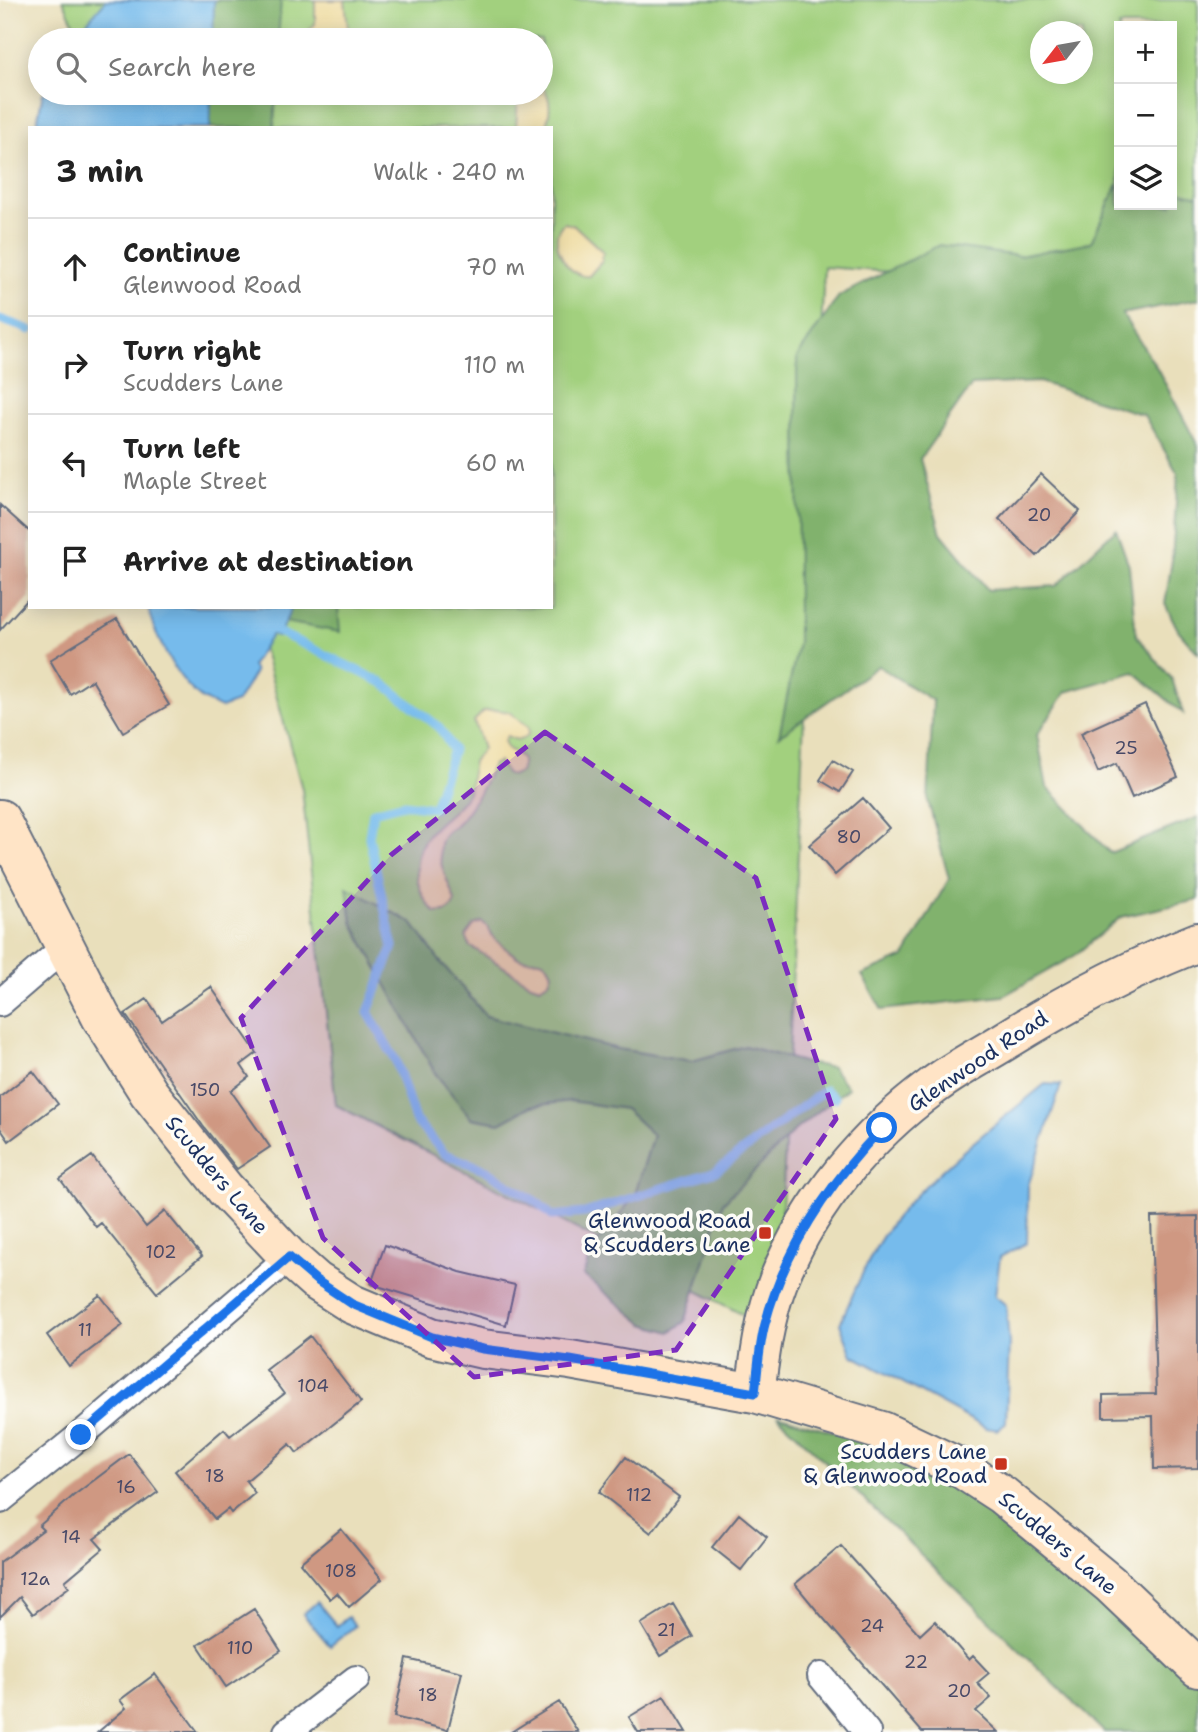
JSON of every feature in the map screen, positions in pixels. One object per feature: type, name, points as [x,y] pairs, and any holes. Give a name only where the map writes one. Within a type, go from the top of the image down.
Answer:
[{"type":"main road","name":"Scudders Lane","points":[[0,818],[101,1017],[149,1093],[225,1189],[289,1257],[316,1280],[352,1304],[432,1337],[483,1349],[570,1360],[755,1393],[882,1431],[972,1476],[1002,1495],[1110,1584],[1198,1668]]},
{"type":"main road","name":"Glenwood Road","points":[[755,1393],[765,1326],[779,1280],[800,1234],[852,1160],[882,1128],[933,1085],[1057,1009],[1152,960],[1198,942]]},
{"type":"street","points":[[0,1003],[66,946]]},
{"type":"street","points":[[0,1500],[81,1435],[289,1257]]},
{"type":"street","points":[[821,1676],[867,1732]]},
{"type":"street","points":[[287,1732],[356,1679]]},
{"type":"highlighted area","points":[[545,732],[756,878],[836,1119],[676,1350],[474,1377],[323,1238],[241,1018],[391,855]]},
{"type":"green space","points":[[63,0],[1198,0],[1198,294],[824,267],[779,1280],[765,1326],[336,1105],[302,789],[253,609],[553,609],[553,126],[119,126],[109,105],[553,105],[553,28],[76,28]]},
{"type":"green space","points":[[214,0],[281,0],[279,28],[213,28]]},
{"type":"green space","points":[[211,105],[275,105],[274,126],[210,126]]},
{"type":"green space","points":[[1177,190],[1198,196],[1198,299],[1122,314],[1157,368],[1198,446],[1198,653],[1178,630],[1165,604],[1172,560],[1178,474],[1144,415],[1039,382],[972,385],[920,459],[941,533],[988,590],[1056,586],[1116,529],[1129,566],[1136,635],[1172,679],[1183,713],[1134,672],[1066,692],[1037,735],[1047,787],[1110,853],[1198,817],[1198,900],[1121,917],[1074,956],[1003,996],[882,1010],[862,975],[904,957],[949,879],[928,801],[933,701],[878,666],[779,736],[798,643],[797,357],[839,296],[939,245],[1019,256],[1091,242],[1114,193],[1114,210],[1177,210]]},
{"type":"green space","points":[[291,609],[338,609],[340,632],[285,622]]},
{"type":"green space","points":[[347,887],[412,923],[486,1016],[618,1049],[692,1061],[745,1046],[832,1067],[848,1088],[795,1130],[723,1203],[685,1322],[670,1332],[644,1324],[583,1275],[593,1248],[634,1197],[653,1135],[625,1109],[571,1101],[531,1106],[500,1123],[471,1118],[435,1073],[352,922]]},
{"type":"green space","points":[[777,1415],[962,1469],[1198,1668],[1198,1732],[1104,1732]]},
{"type":"sand","points":[[315,0],[345,0],[348,28],[311,28],[315,24]]},
{"type":"sand","points":[[517,105],[549,105],[546,126],[516,126]]},
{"type":"sand","points":[[564,223],[574,225],[603,252],[602,261],[589,276],[573,271],[561,256],[557,238]]},
{"type":"sand","points":[[484,711],[509,712],[528,727],[529,733],[524,738],[507,736],[504,741],[507,748],[520,757],[522,767],[520,772],[511,776],[499,762],[493,764],[471,806],[443,837],[440,859],[455,901],[448,911],[435,912],[427,903],[418,882],[417,860],[420,849],[433,829],[460,804],[469,790],[473,762],[483,749],[474,721]]},
{"type":"sand","points":[[482,922],[496,940],[517,957],[545,962],[552,973],[549,981],[540,987],[531,984],[470,946],[466,936],[474,925]]},
{"type":"water","points":[[106,0],[214,0],[213,28],[80,28]]},
{"type":"water","points":[[41,105],[211,105],[210,126],[36,126]]},
{"type":"water","points":[[149,609],[291,609],[278,637],[272,634],[252,665],[255,672],[237,702],[221,708],[201,698],[183,680],[161,644]]},
{"type":"water","points":[[1045,1084],[1061,1085],[1028,1186],[1027,1243],[1000,1257],[995,1296],[1006,1305],[1009,1343],[1006,1422],[999,1430],[986,1428],[852,1355],[840,1324],[873,1254],[897,1216],[949,1163]]},
{"type":"water","points":[[317,1602],[337,1626],[348,1617],[355,1626],[330,1646],[303,1614]]},
{"type":"building","points":[[1041,474],[1080,511],[1037,556],[999,519]]},
{"type":"building","points":[[0,505],[28,530],[28,599],[0,630]]},
{"type":"building","points":[[117,619],[169,705],[123,732],[92,680],[70,694],[50,660]]},
{"type":"building","points":[[1145,704],[1178,777],[1132,798],[1117,763],[1098,772],[1081,733]]},
{"type":"building","points":[[833,760],[853,772],[840,792],[820,780]]},
{"type":"building","points":[[863,798],[889,828],[835,875],[809,845]]},
{"type":"building","points":[[211,987],[257,1053],[241,1065],[249,1077],[231,1091],[270,1147],[237,1169],[203,1126],[125,1014],[147,999],[162,1021]]},
{"type":"building","points":[[33,1071],[58,1104],[9,1141],[0,1128],[0,1097]]},
{"type":"building","points":[[92,1156],[146,1227],[165,1211],[202,1256],[157,1293],[101,1223],[96,1227],[60,1179]]},
{"type":"building","points":[[1198,1216],[1198,1468],[1154,1469],[1153,1416],[1103,1417],[1103,1395],[1156,1394],[1151,1217]]},
{"type":"building","points":[[385,1245],[460,1272],[515,1285],[506,1325],[371,1284]]},
{"type":"building","points":[[100,1295],[123,1325],[69,1366],[47,1335]]},
{"type":"building","points":[[310,1336],[361,1402],[297,1453],[290,1444],[246,1481],[255,1493],[231,1513],[228,1509],[215,1519],[175,1471],[224,1429],[230,1436],[284,1394],[266,1370]]},
{"type":"building","points":[[129,1454],[158,1492],[94,1539],[103,1549],[65,1581],[69,1587],[33,1614],[20,1597],[0,1617],[0,1562],[43,1530],[39,1526],[73,1496]]},
{"type":"building","points":[[626,1457],[679,1497],[651,1533],[599,1492]]},
{"type":"building","points":[[739,1514],[767,1537],[741,1570],[712,1547]]},
{"type":"building","points":[[341,1529],[382,1579],[349,1607],[337,1593],[330,1599],[300,1563]]},
{"type":"building","points":[[841,1546],[920,1635],[935,1621],[969,1660],[973,1656],[989,1673],[977,1683],[991,1698],[976,1711],[998,1732],[922,1732],[818,1612],[795,1584]]},
{"type":"building","points":[[673,1604],[692,1636],[660,1656],[641,1624]]},
{"type":"building","points":[[254,1609],[281,1651],[226,1687],[198,1645]]},
{"type":"building","points":[[407,1659],[462,1672],[448,1730],[394,1717]]},
{"type":"building","points":[[155,1674],[198,1732],[98,1732],[126,1708],[120,1700]]},
{"type":"building","points":[[664,1696],[686,1732],[638,1732],[629,1717]]},
{"type":"building","points":[[559,1702],[578,1732],[511,1732]]},
{"type":"waterway","points":[[0,319],[28,329]]},
{"type":"waterway","points":[[270,628],[383,683],[439,727],[453,750],[434,808],[404,804],[373,812],[369,837],[393,947],[368,1012],[396,1061],[415,1120],[445,1154],[484,1169],[538,1203],[552,1216],[585,1213],[716,1171],[825,1090],[835,1098]]},
{"type":"place","name":"Glenwood Road & Scudders Lane","points":[[765,1233]]},
{"type":"place","name":"Scudders Lane & Glenwood Road","points":[[1001,1464]]},
{"type":"route","points":[[81,1435],[289,1257],[316,1280],[352,1304],[432,1337],[483,1349],[570,1360],[755,1393],[765,1326],[779,1280],[800,1234],[852,1160],[882,1128]]}]
